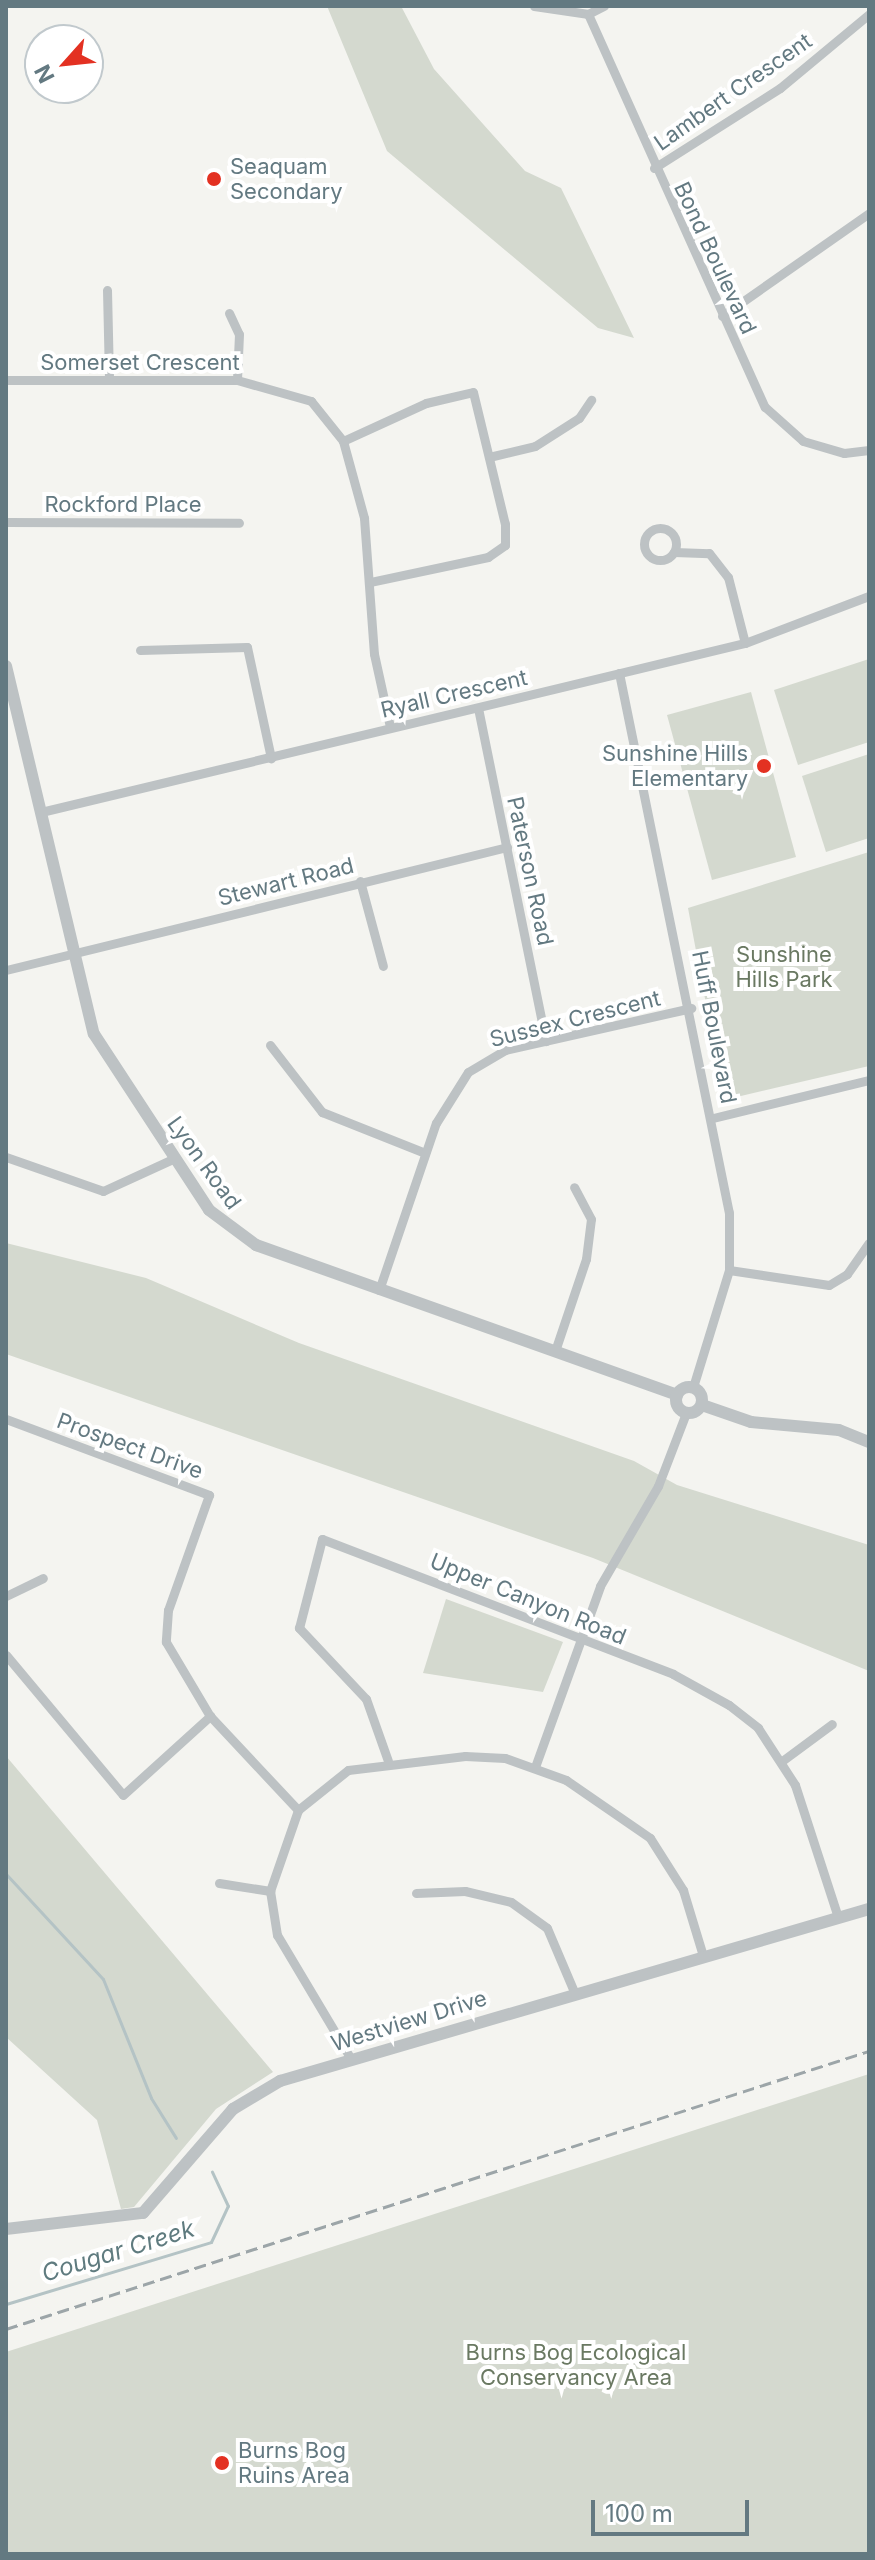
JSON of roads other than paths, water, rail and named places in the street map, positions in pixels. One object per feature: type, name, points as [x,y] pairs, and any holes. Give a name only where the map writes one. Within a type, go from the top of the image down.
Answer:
[{"type":"street","points":[[534,6],[588,14],[604,6]]},
{"type":"street","name":"Bond Boulevard","points":[[588,14],[654,168],[765,407],[787,431],[824,450],[869,450]]},
{"type":"street","name":"Lambert Crescent","points":[[654,168],[780,88],[869,14]]},
{"type":"street","points":[[722,316],[869,213]]},
{"type":"street","points":[[107,290],[109,380]]},
{"type":"street","points":[[229,313],[239,334],[237,380]]},
{"type":"street","name":"Somerset Crescent","points":[[6,380],[237,380],[311,401],[343,441],[364,518],[374,654],[390,727]]},
{"type":"street","points":[[343,441],[426,403],[473,392],[489,457],[505,545],[488,557],[370,582]]},
{"type":"street","points":[[489,457],[535,446],[579,418],[591,400]]},
{"type":"street","name":"Rockford Place","points":[[6,522],[239,523]]},
{"type":"street","points":[[674,552],[709,553],[728,577],[745,643]]},
{"type":"street","name":"Ryall Crescent","points":[[41,812],[745,643],[869,596]]},
{"type":"street","points":[[140,650],[247,647],[271,758]]},
{"type":"street","name":"Lyon Road","points":[[6,666],[11,706],[41,812],[94,1034],[173,1159],[231,1231],[379,1290],[677,1395]]},
{"type":"street","name":"Huff Boulevard","points":[[619,673],[691,1008],[729,1213],[729,1270],[693,1387]]},
{"type":"street","name":"Paterson Road","points":[[478,708],[546,1041]]},
{"type":"street","name":"Stewart Road","points":[[6,970],[76,956],[360,881],[507,847]]},
{"type":"street","points":[[360,881],[383,966]]},
{"type":"street","name":"Sussex Crescent","points":[[379,1290],[425,1153],[468,1072],[505,1050],[691,1008]]},
{"type":"street","points":[[270,1045],[322,1112],[425,1153]]},
{"type":"street","points":[[713,1118],[869,1080]]},
{"type":"street","points":[[6,1157],[103,1191],[173,1159]]},
{"type":"street","points":[[555,1351],[586,1259],[591,1219],[574,1187]]},
{"type":"street","points":[[729,1270],[829,1285],[847,1274],[869,1243]]},
{"type":"street","points":[[686,1413],[677,1395],[693,1387],[702,1405],[751,1422],[839,1430],[869,1442]]},
{"type":"street","points":[[535,1767],[578,1640],[658,1486],[686,1413],[702,1405]]},
{"type":"street","name":"Prospect Drive","points":[[6,1419],[209,1495],[168,1610],[166,1642],[210,1716],[298,1810]]},
{"type":"street","name":"Upper Canyon Road","points":[[388,1761],[366,1699],[299,1628],[322,1539],[701,1688],[758,1728],[782,1761],[820,1845],[838,1917]]},
{"type":"street","points":[[6,1596],[43,1578]]},
{"type":"street","points":[[6,1655],[123,1795],[210,1716]]},
{"type":"street","points":[[782,1761],[832,1724]]},
{"type":"street","points":[[351,2059],[277,1935],[270,1891],[298,1810],[332,1777],[388,1761],[465,1756],[535,1767],[605,1802],[650,1838],[683,1890],[703,1956]]},
{"type":"street","points":[[219,1883],[270,1891]]},
{"type":"street","points":[[416,1893],[465,1891],[511,1902],[547,1928],[575,1994]]},
{"type":"street","name":"Westview Drive","points":[[6,2229],[132,2219],[233,2109],[278,2082],[869,1909]]},
{"type":"waterway","name":"Cougar Creek","points":[[6,1874],[103,1979],[151,2098],[176,2138]]},
{"type":"waterway","name":"Cougar Creek","points":[[6,2304],[211,2242],[228,2206],[212,2171]]},
{"type":"railway","points":[[6,2329],[869,2051]]},
{"type":"place","name":"Seaquam Secondary","points":[[214,179]]},
{"type":"place","name":"Sunshine Hills Elementary","points":[[764,766]]},
{"type":"place","name":"Burns Bog Ruins Area","points":[[222,2463]]},
{"type":"park label","name":"Sunshine Hills Park","points":[[784,966]]},
{"type":"park label","name":"Burns Bog Ecological Conservancy Area","points":[[576,2364]]}]
